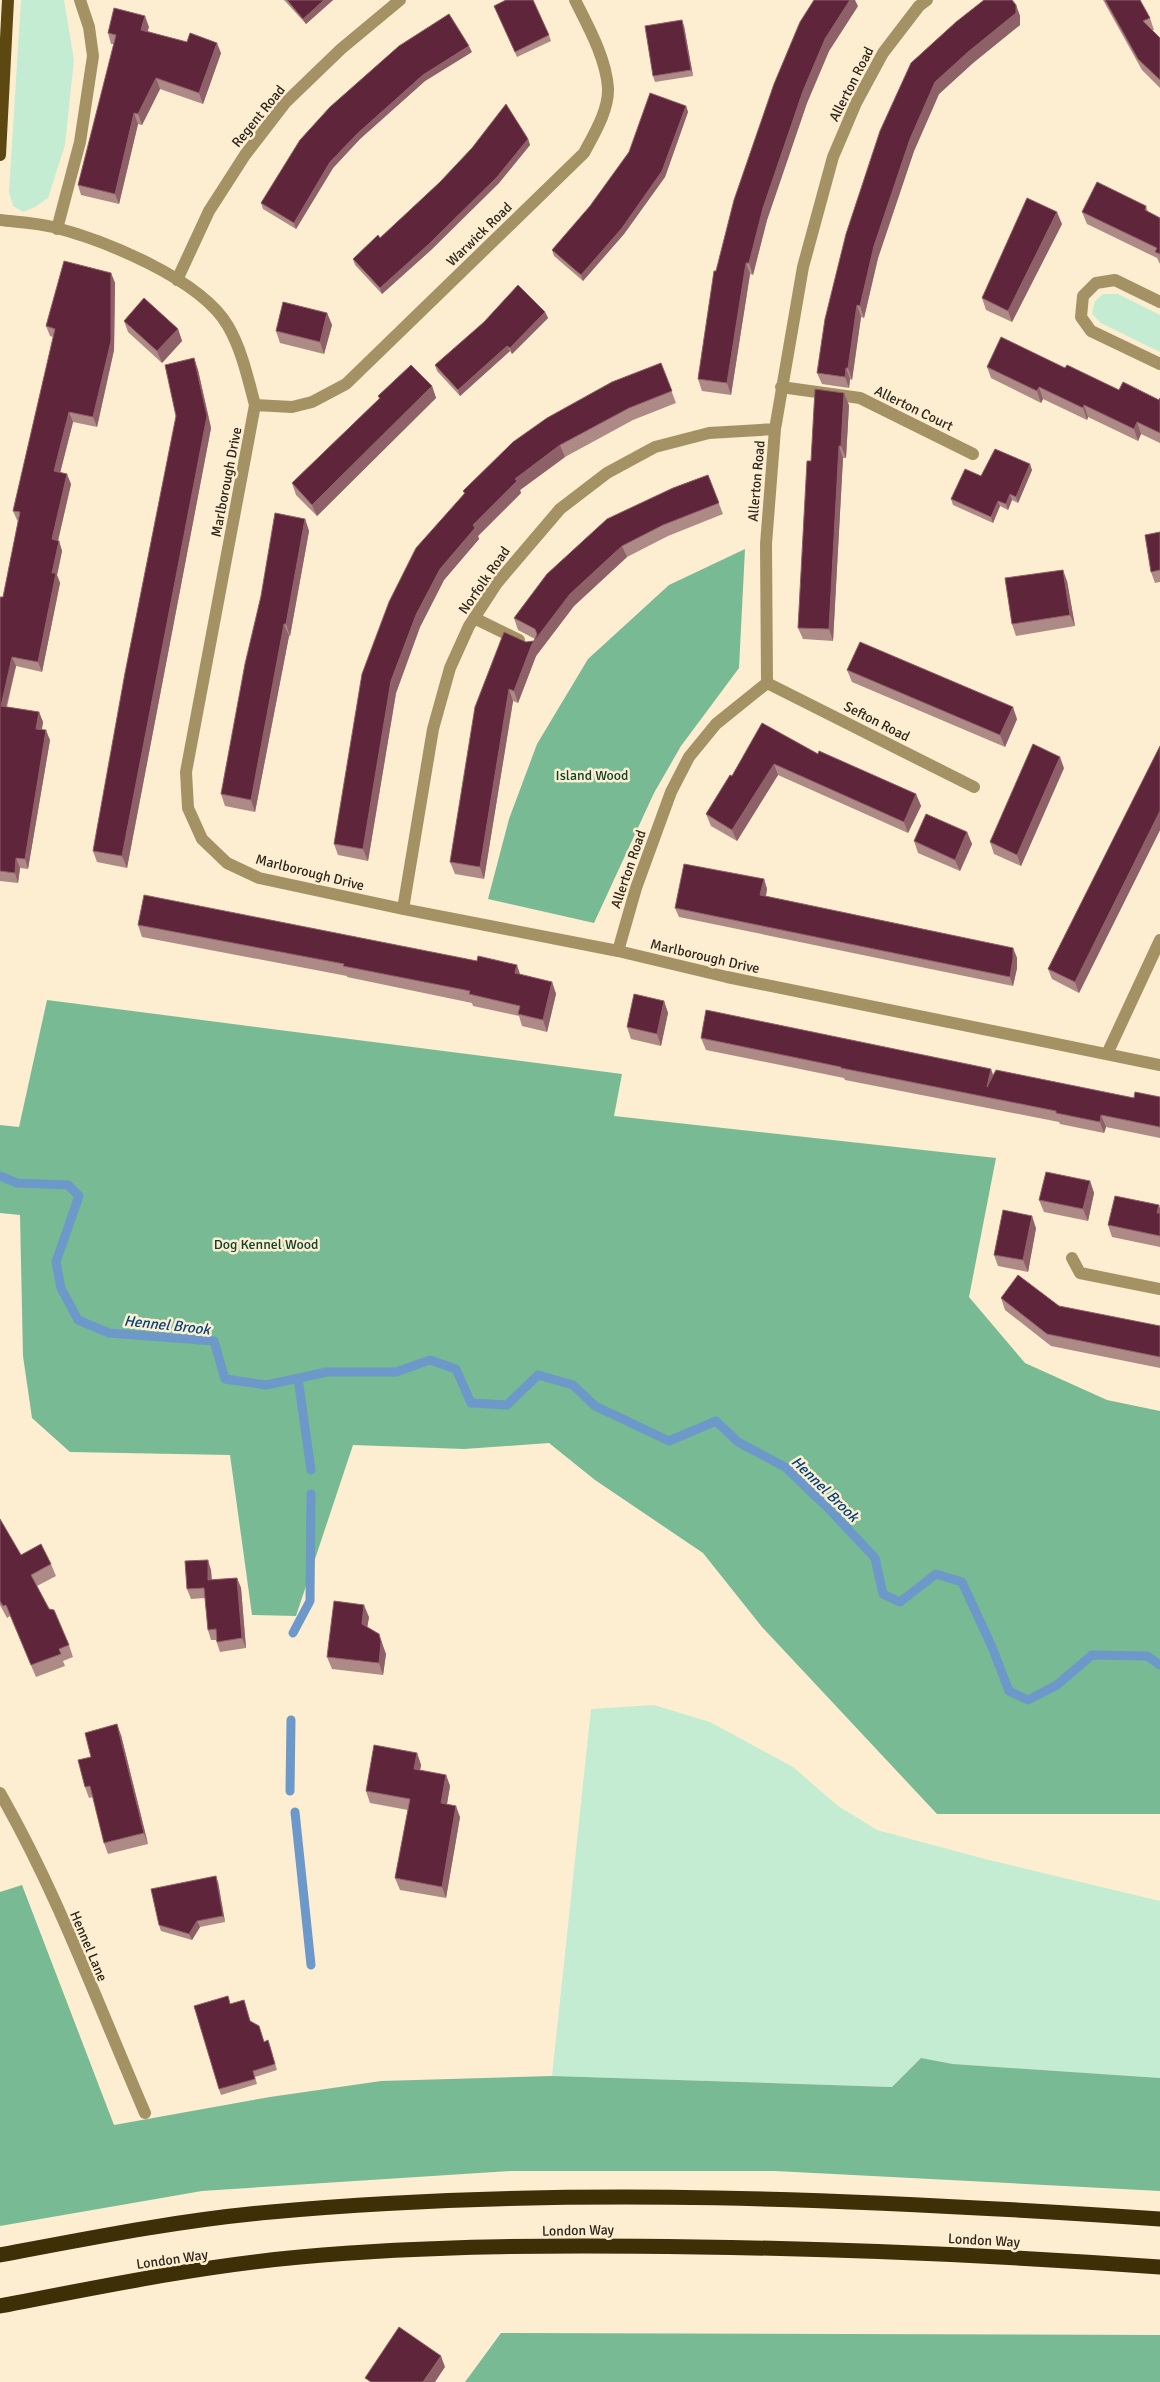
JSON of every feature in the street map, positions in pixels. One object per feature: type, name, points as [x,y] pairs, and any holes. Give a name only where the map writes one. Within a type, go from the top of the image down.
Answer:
[{"type":"highway","points":[[0,2255],[124,2232],[268,2212],[425,2200],[591,2196],[801,2200],[922,2204],[1160,2218]]},
{"type":"highway","name":"London Way","points":[[0,2306],[138,2280],[289,2259],[409,2250],[599,2245],[817,2249],[1034,2258],[1160,2267]]},
{"type":"main road","points":[[0,155],[8,0]]},
{"type":"street","points":[[57,229],[80,142],[93,56],[89,27],[80,0]]},
{"type":"street","name":"Regent Road","points":[[177,280],[209,211],[245,154],[285,103],[341,49],[400,0]]},
{"type":"street","name":"Warwick Road","points":[[255,405],[292,407],[312,402],[346,384],[584,153],[601,120],[608,88],[602,61],[575,0]]},
{"type":"street","name":"Allerton Road","points":[[618,951],[636,888],[671,792],[689,757],[716,724],[766,683],[766,544],[776,429],[781,387],[803,267],[833,157],[856,103],[883,53],[920,2]]},
{"type":"street","name":"Marlborough Drive","points":[[0,220],[57,229],[118,250],[177,280],[209,301],[228,326],[242,359],[255,405],[186,772],[188,808],[202,839],[227,863],[259,878],[403,909],[618,951],[728,978],[1160,1065]]},
{"type":"street","points":[[1160,302],[1115,280],[1096,283],[1082,296],[1081,317],[1091,331],[1160,364]]},
{"type":"street","name":"Allerton Court","points":[[781,387],[860,398],[973,454]]},
{"type":"street","name":"Norfolk Road","points":[[403,909],[432,729],[450,668],[474,618],[497,583],[560,509],[607,474],[656,447],[709,433],[776,429]]},
{"type":"street","points":[[474,618],[533,646]]},
{"type":"street","name":"Sefton Road","points":[[766,683],[974,786]]},
{"type":"street","points":[[1107,1054],[1160,940]]},
{"type":"street","points":[[1072,1258],[1080,1273],[1160,1289]]},
{"type":"street","name":"Hennel Lane","points":[[0,1793],[22,1831],[145,2113]]},
{"type":"green space","points":[[21,0],[64,0],[74,60],[65,145],[48,198],[35,207],[23,212],[13,206],[9,192]]},
{"type":"green space","points":[[1103,294],[1118,294],[1160,315],[1160,352],[1101,323],[1092,314],[1095,301]]},
{"type":"green space","name":"Island Wood","points":[[745,549],[739,668],[681,746],[654,793],[594,923],[488,899],[509,819],[537,744],[588,659],[669,585]]},
{"type":"green space","name":"Dog Kennel Wood","points":[[47,1000],[622,1074],[614,1116],[996,1158],[969,1297],[1025,1363],[1107,1400],[1160,1411],[1160,1814],[937,1814],[762,1627],[703,1553],[595,1480],[549,1443],[464,1449],[353,1445],[296,1616],[252,1615],[230,1455],[70,1452],[32,1418],[23,1356],[20,1215],[0,1213],[0,1125],[19,1127]]},
{"type":"green space","points":[[654,1705],[710,1722],[793,1767],[838,1806],[877,1830],[985,1859],[1160,1901],[1160,2078],[953,2064],[921,2058],[892,2087],[552,2076],[591,1709]]},
{"type":"green space","points":[[22,1885],[114,2125],[270,2097],[381,2081],[552,2076],[892,2087],[921,2058],[953,2064],[1160,2078],[1160,2191],[775,2171],[510,2171],[202,2191],[0,2226],[0,1892]]},
{"type":"green space","points":[[501,2333],[1160,2335],[1160,2382],[465,2382]]},
{"type":"building","points":[[287,0],[324,0],[303,19]]},
{"type":"building","points":[[506,0],[533,0],[549,35],[515,52],[494,6]]},
{"type":"building","points":[[814,0],[850,0],[825,39],[803,91],[763,208],[749,263],[746,263],[727,383],[698,379],[714,271],[716,271],[734,200],[774,84],[800,22]]},
{"type":"building","points":[[984,0],[1012,0],[1016,5],[1016,13],[935,82],[910,139],[874,246],[860,306],[857,305],[845,377],[817,373],[825,319],[846,234],[880,131],[911,63],[956,22]]},
{"type":"building","points":[[1105,0],[1140,0],[1150,18],[1143,21],[1160,38],[1160,80],[1138,59]]},
{"type":"building","points":[[114,8],[145,16],[141,30],[187,42],[190,33],[217,43],[199,93],[156,78],[138,114],[134,113],[115,194],[78,185],[116,35],[108,33]]},
{"type":"building","points":[[449,14],[469,46],[423,75],[358,133],[330,162],[294,223],[261,203],[300,140],[330,107],[399,46]]},
{"type":"building","points":[[682,20],[691,70],[653,76],[645,26]]},
{"type":"building","points":[[650,93],[686,106],[662,171],[622,228],[581,275],[552,250],[590,206],[629,152]]},
{"type":"building","points":[[506,104],[528,139],[497,177],[429,244],[380,288],[353,259],[378,235],[380,238],[440,182],[472,148]]},
{"type":"building","points":[[1097,182],[1146,206],[1145,210],[1160,218],[1160,254],[1155,252],[1157,248],[1082,212]]},
{"type":"building","points":[[1027,198],[1057,212],[1008,311],[982,298]]},
{"type":"building","points":[[64,261],[111,273],[111,341],[93,417],[69,412],[54,471],[67,474],[52,539],[59,541],[52,573],[56,573],[38,662],[12,657],[1,706],[39,712],[36,729],[46,730],[25,859],[16,858],[15,873],[0,871],[0,597],[3,597],[20,512],[13,511],[55,329],[46,326]]},
{"type":"building","points":[[518,285],[545,312],[510,348],[507,346],[458,390],[435,365],[484,322]]},
{"type":"building","points":[[144,298],[178,329],[157,351],[124,321]]},
{"type":"building","points":[[283,302],[327,313],[320,342],[276,331]]},
{"type":"building","points":[[1001,337],[1065,368],[1067,365],[1119,390],[1123,382],[1159,400],[1160,398],[1160,433],[1137,422],[1134,429],[1084,405],[1083,408],[1039,387],[1037,391],[987,367]]},
{"type":"building","points":[[194,358],[207,416],[122,856],[93,851],[125,673],[176,416],[165,365]]},
{"type":"building","points":[[661,363],[672,391],[629,408],[560,445],[515,479],[517,481],[473,525],[475,528],[440,569],[416,615],[391,681],[363,849],[334,844],[362,674],[389,602],[416,548],[465,493],[463,491],[513,442],[547,418],[612,382]]},
{"type":"building","points":[[411,365],[432,386],[312,505],[292,483],[380,398],[378,396]]},
{"type":"building","points":[[815,389],[844,393],[841,446],[839,446],[829,629],[798,628],[807,461],[811,461]]},
{"type":"building","points":[[995,449],[1030,464],[1016,497],[1010,494],[1006,504],[998,501],[991,517],[951,499],[965,469],[981,476]]},
{"type":"building","points":[[708,475],[719,503],[663,525],[622,546],[570,594],[532,644],[514,691],[509,689],[480,867],[450,862],[475,707],[504,632],[526,642],[534,641],[537,634],[535,629],[514,618],[547,574],[607,519],[673,488]]},
{"type":"building","points":[[275,513],[305,519],[251,800],[221,794],[245,664],[261,596]]},
{"type":"building","points":[[1160,532],[1160,570],[1151,572],[1145,535]]},
{"type":"building","points":[[1063,570],[1070,615],[1012,624],[1005,578]]},
{"type":"building","points":[[860,642],[1013,707],[1000,735],[847,670]]},
{"type":"building","points":[[762,723],[818,754],[819,751],[916,794],[904,822],[774,764],[732,830],[706,814],[730,775],[732,776]]},
{"type":"building","points":[[1033,744],[1060,757],[1017,855],[990,842]]},
{"type":"building","points":[[1160,746],[1160,811],[1075,982],[1048,969]]},
{"type":"building","points":[[926,814],[967,832],[955,860],[914,841]]},
{"type":"building","points":[[684,864],[764,879],[760,895],[1013,948],[1010,977],[675,908]]},
{"type":"building","points":[[144,895],[477,961],[478,956],[517,965],[515,973],[552,982],[543,1020],[518,1014],[520,1006],[469,994],[470,991],[343,966],[344,964],[138,925]]},
{"type":"building","points":[[634,994],[664,1001],[657,1034],[627,1027]]},
{"type":"building","points":[[706,1010],[991,1069],[987,1087],[996,1070],[1134,1098],[1135,1092],[1160,1097],[1160,1127],[1101,1115],[1100,1122],[1056,1113],[1056,1111],[701,1038]]},
{"type":"building","points":[[1046,1172],[1090,1181],[1083,1209],[1039,1200]]},
{"type":"building","points":[[1115,1196],[1159,1205],[1157,1213],[1160,1213],[1160,1236],[1108,1225]]},
{"type":"building","points":[[1003,1210],[1032,1216],[1023,1260],[994,1255]]},
{"type":"building","points":[[1018,1275],[1059,1306],[1160,1326],[1160,1357],[1047,1334],[1001,1298]]},
{"type":"building","points":[[0,1519],[21,1555],[41,1544],[51,1564],[31,1575],[49,1609],[54,1610],[69,1645],[59,1649],[61,1654],[31,1665],[6,1605],[3,1606],[0,1601]]},
{"type":"building","points":[[208,1560],[208,1580],[237,1578],[242,1638],[217,1642],[216,1629],[208,1630],[204,1588],[187,1589],[185,1561]]},
{"type":"building","points":[[334,1601],[364,1605],[362,1624],[379,1634],[381,1642],[379,1663],[327,1657]]},
{"type":"building","points":[[117,1724],[144,1833],[104,1843],[90,1786],[85,1787],[78,1760],[91,1757],[85,1733]]},
{"type":"building","points":[[374,1745],[417,1753],[414,1769],[446,1775],[441,1803],[456,1806],[442,1887],[395,1878],[410,1799],[366,1791]]},
{"type":"building","points":[[216,1876],[223,1916],[197,1921],[189,1934],[159,1925],[151,1889]]},
{"type":"building","points":[[228,1996],[230,2004],[244,2000],[250,2021],[259,2026],[264,2042],[268,2040],[275,2064],[253,2071],[255,2079],[219,2089],[194,2006]]},
{"type":"building","points":[[399,2327],[441,2356],[423,2382],[371,2382],[365,2378]]},
{"type":"waterway","name":"Hennel Brook","points":[[0,1176],[17,1183],[68,1185],[79,1196],[56,1262],[61,1288],[78,1320],[109,1333],[214,1341],[225,1379],[266,1385],[327,1372],[396,1372],[430,1360],[456,1369],[471,1403],[507,1405],[538,1375],[573,1385],[595,1406],[669,1441],[716,1421],[738,1442],[785,1467],[829,1509],[875,1558],[883,1594],[900,1602],[936,1574],[962,1582],[992,1647],[1009,1691],[1028,1700],[1057,1685],[1092,1655],[1147,1656],[1160,1665]]},
{"type":"waterway","points":[[298,1378],[311,1470]]},
{"type":"waterway","points":[[293,1633],[310,1601],[311,1494]]},
{"type":"waterway","points":[[290,1791],[291,1720]]},
{"type":"waterway","points":[[295,1812],[311,1965]]}]
